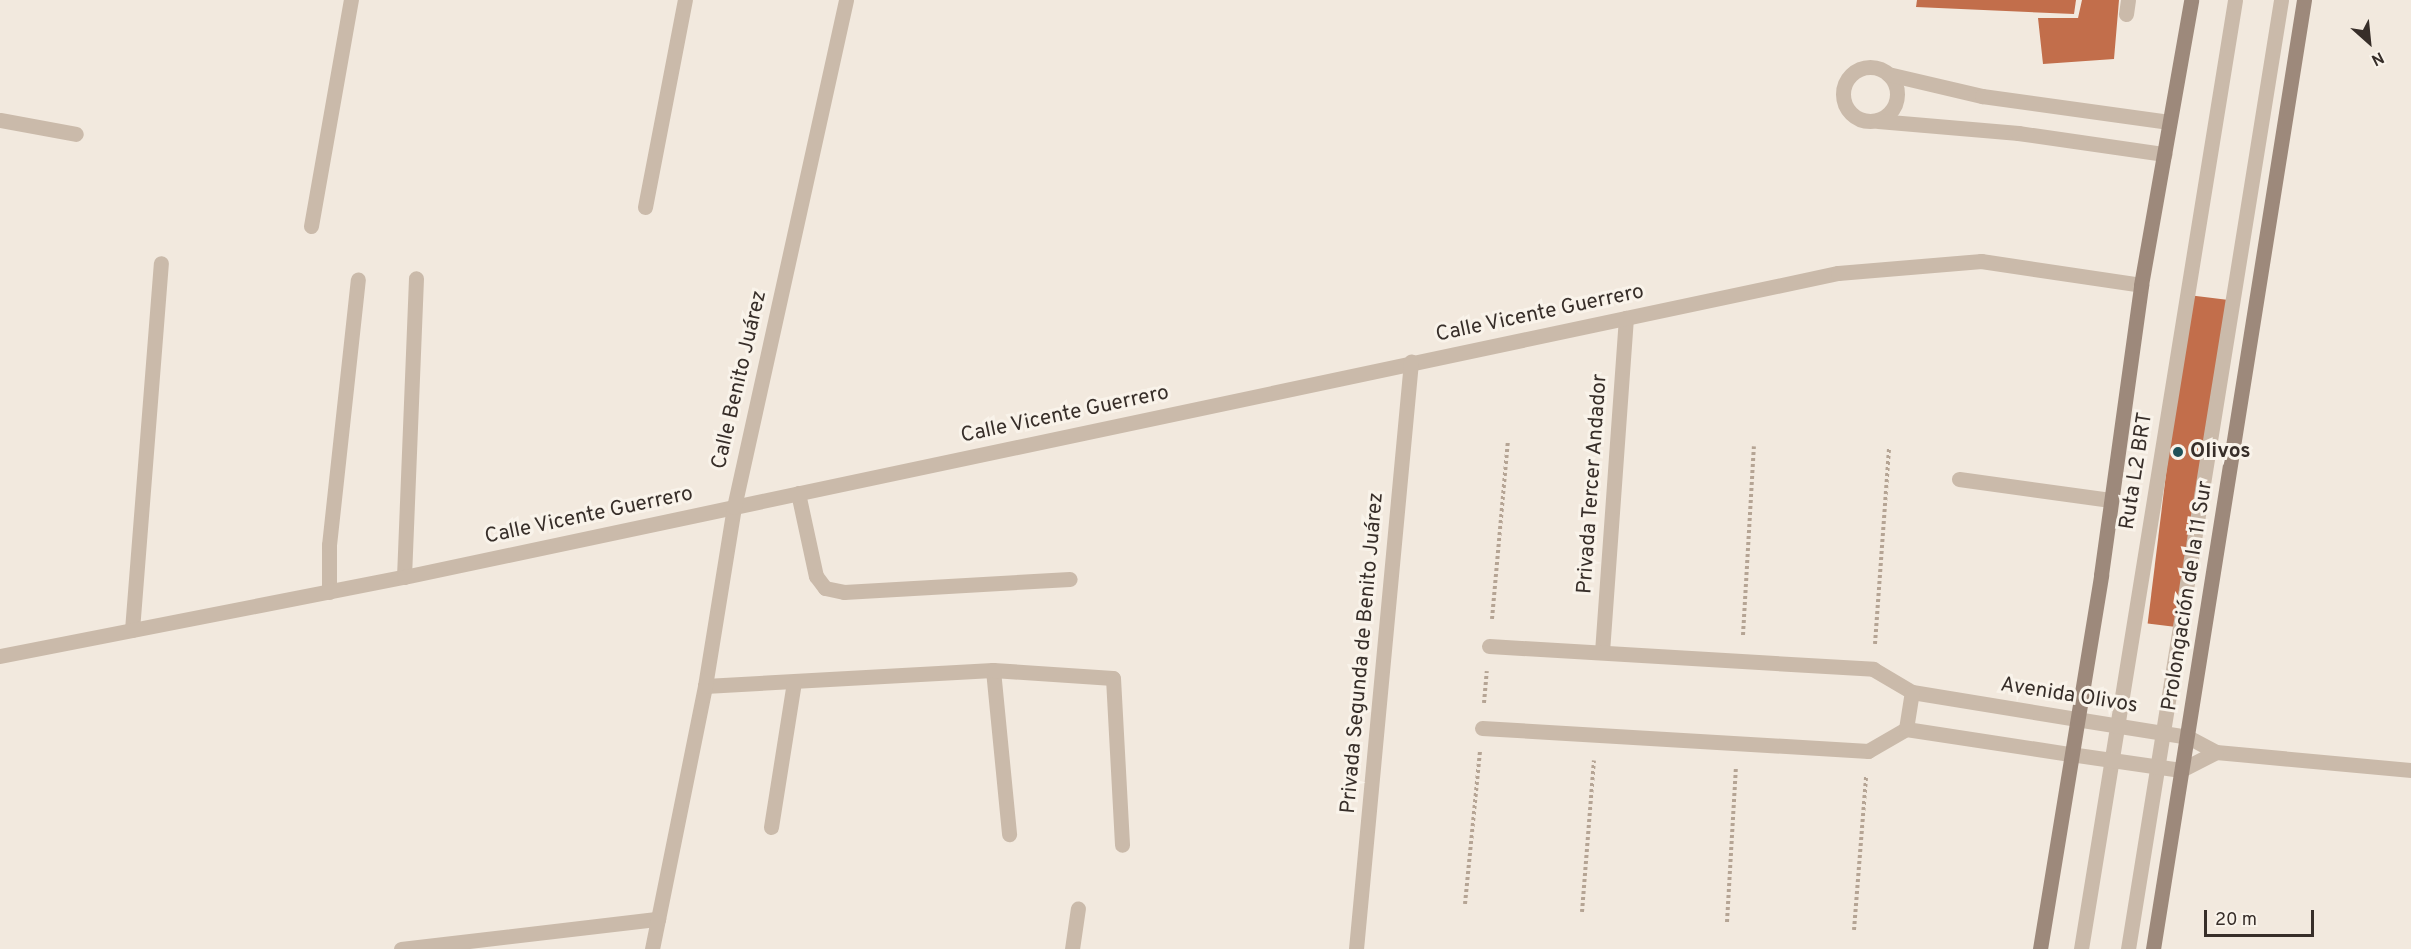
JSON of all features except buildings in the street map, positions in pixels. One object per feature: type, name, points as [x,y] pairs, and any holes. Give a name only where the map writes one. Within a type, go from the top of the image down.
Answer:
[{"type":"main road","points":[[2040,949],[2111,500],[2141,285],[2190,0]]},
{"type":"main road","name":"Prolongación de la 11 Sur","points":[[2153,949],[2304,0]]},
{"type":"street","points":[[311,226],[351,0]]},
{"type":"street","points":[[645,207],[685,0]]},
{"type":"street","name":"Calle Benito Juárez","points":[[652,949],[705,686],[734,507],[846,0]]},
{"type":"street","name":"Ruta L2 BRT","points":[[2081,949],[2235,0]]},
{"type":"street","points":[[2128,949],[2160,767],[2281,0]]},
{"type":"street","points":[[2164,154],[2018,133],[1854,117],[1845,107],[1844,89],[1853,73],[1865,68],[1982,96],[2169,122]]},
{"type":"street","points":[[1878,121],[1895,106],[1895,84],[1888,74]]},
{"type":"street","points":[[0,120],[76,134]]},
{"type":"street","name":"Calle Vicente Guerrero","points":[[0,656],[404,577],[1838,273],[1911,264],[1981,261],[2141,285]]},
{"type":"street","points":[[132,630],[161,263]]},
{"type":"street","points":[[404,577],[416,278]]},
{"type":"street","points":[[329,591],[328,545],[358,280]]},
{"type":"street","name":"Privada Tercer Andador","points":[[1602,652],[1626,318]]},
{"type":"street","name":"Privada Segunda de Benito Juárez","points":[[1356,949],[1411,362]]},
{"type":"street","points":[[1959,479],[2111,500]]},
{"type":"street","points":[[798,493],[816,576],[825,588],[844,592],[1070,579]]},
{"type":"street","points":[[1489,645],[1873,669],[1912,692],[1906,729]]},
{"type":"street","points":[[705,686],[993,670],[1113,678],[1122,845]]},
{"type":"street","points":[[993,670],[1009,834]]},
{"type":"street","points":[[771,827],[794,682]]},
{"type":"street","name":"Avenida Olivos","points":[[1912,692],[2188,737],[2216,752],[2411,770]]},
{"type":"street","points":[[1482,728],[1868,751],[1906,729],[2181,770],[2216,752]]},
{"type":"street","points":[[1072,949],[1078,908]]},
{"type":"street","points":[[401,949],[658,919]]},
{"type":"path","points":[[1741,660],[1754,446]]},
{"type":"path","points":[[1873,669],[1889,449]]},
{"type":"path","points":[[1582,912],[1596,735]]},
{"type":"path","points":[[1727,922],[1738,743]]},
{"type":"path","points":[[1854,930],[1868,751]]},
{"type":"place","name":"Olivos","points":[[2178,452]]}]
